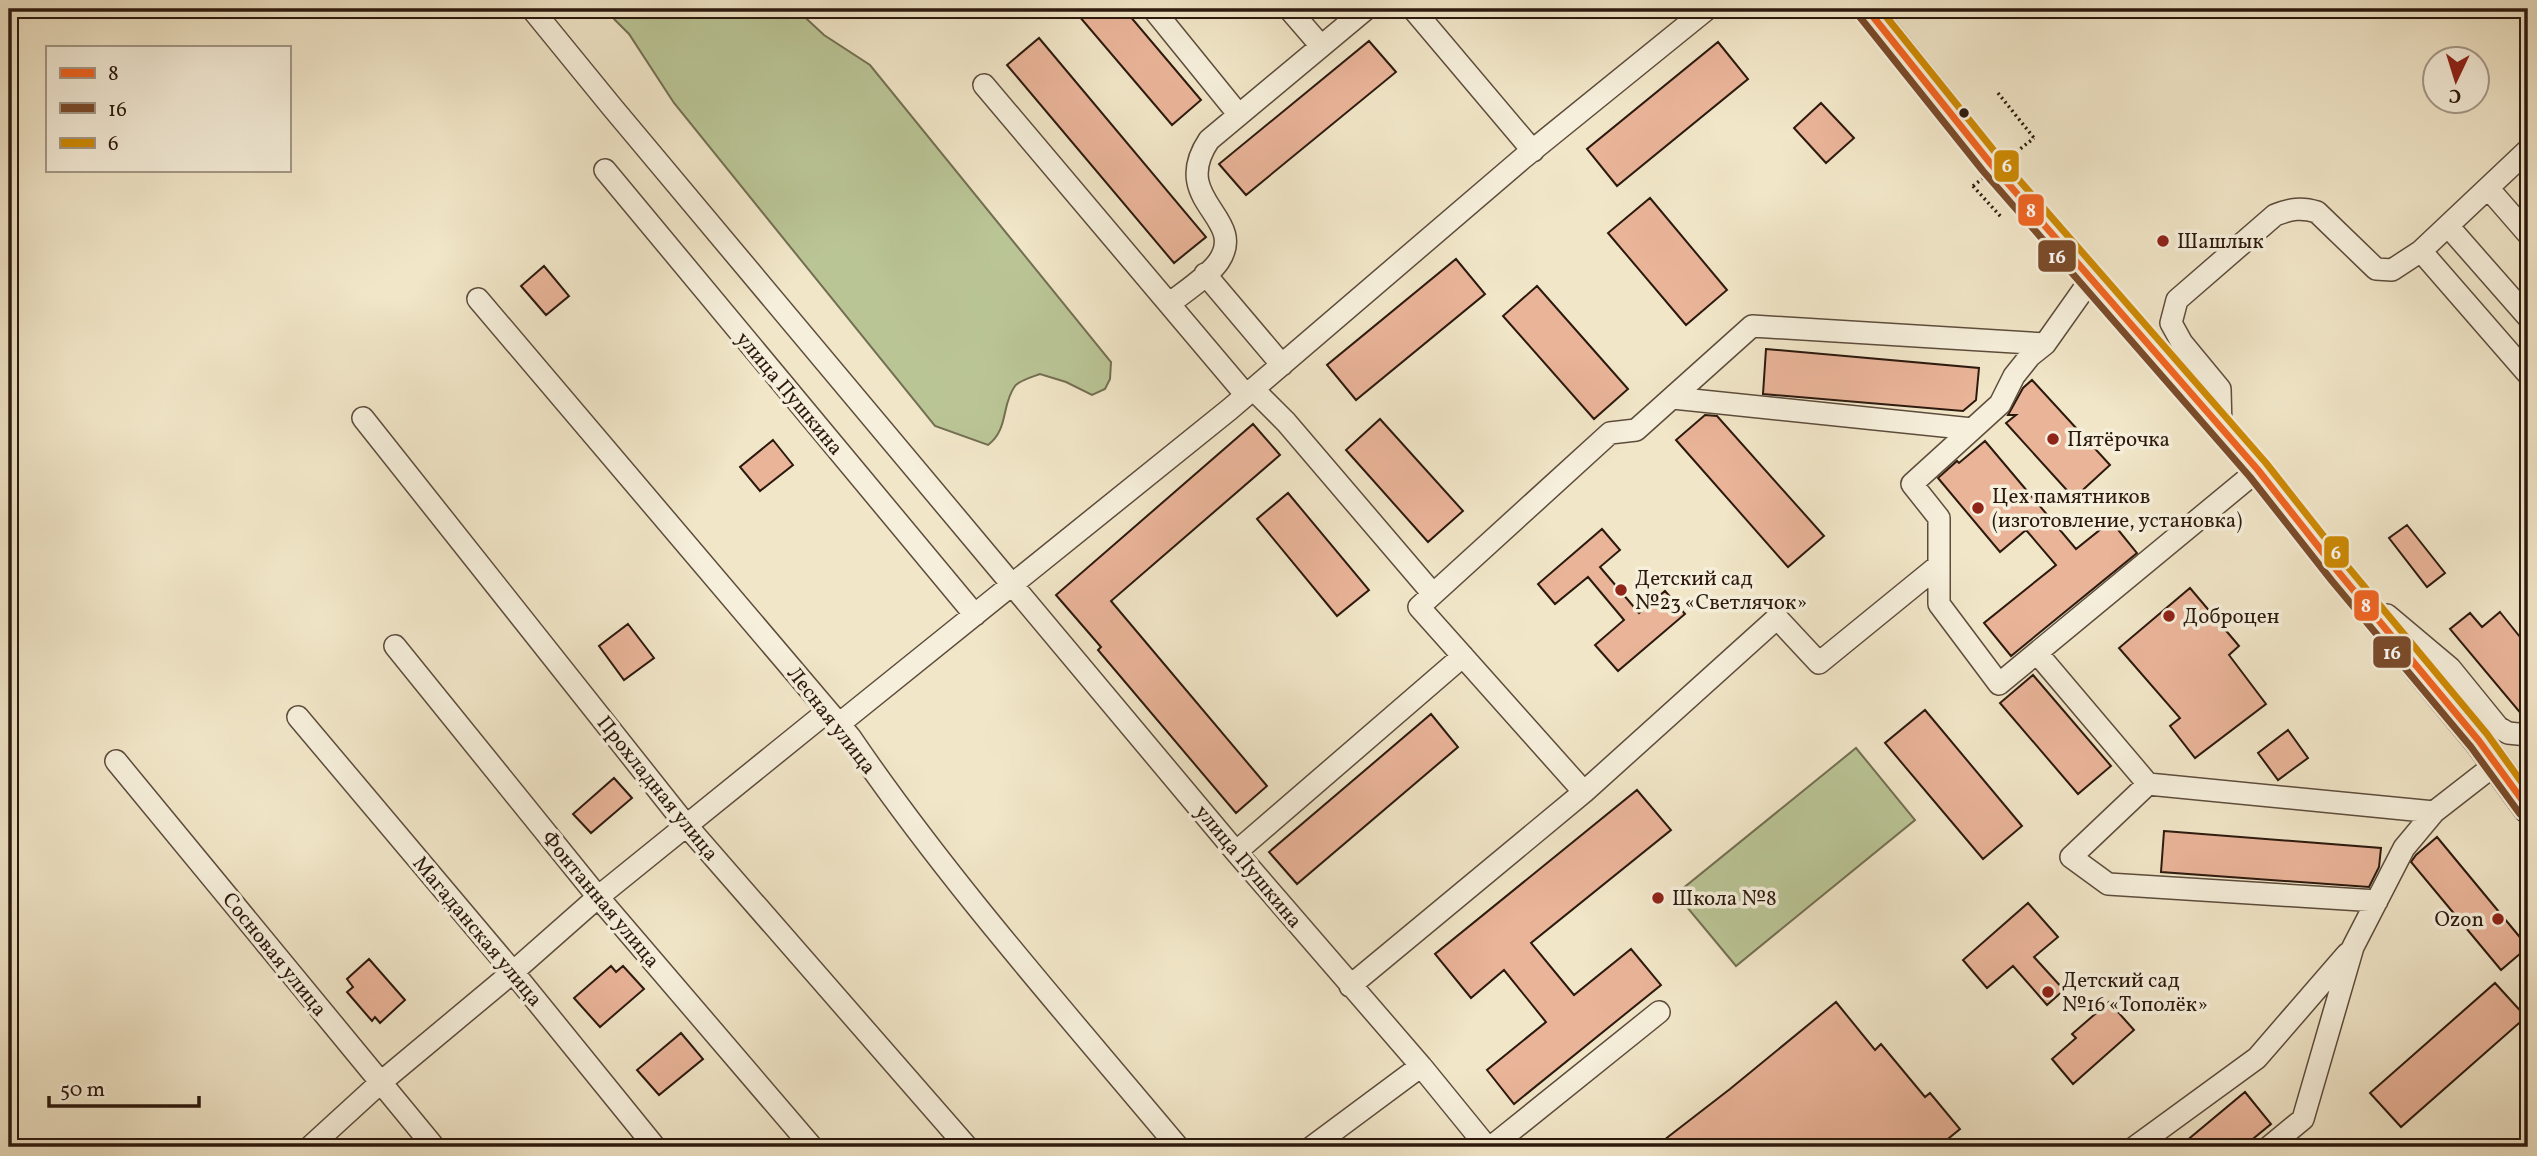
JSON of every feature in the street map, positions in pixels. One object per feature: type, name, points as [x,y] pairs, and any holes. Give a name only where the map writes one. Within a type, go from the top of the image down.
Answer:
[{"type":"highway","points":[[1867,9],[1991,164],[2258,470],[2340,574],[2497,763],[2528,808]]},
{"type":"street","name":"улица Пушкина","points":[[532,9],[611,107],[1237,852],[1489,1147]]},
{"type":"street","points":[[1153,9],[1239,115]]},
{"type":"street","points":[[1289,9],[1321,46]]},
{"type":"street","points":[[1169,304],[1221,259],[1226,237],[1218,217],[1204,200],[1198,187],[1199,159],[1209,140],[1366,9]]},
{"type":"street","points":[[1413,9],[1533,151]]},
{"type":"street","points":[[310,1147],[380,1083],[686,825],[975,615],[1250,392],[1533,151],[1707,9]]},
{"type":"street","points":[[984,85],[1169,304],[1250,392],[1286,422],[1433,594]]},
{"type":"street","points":[[2221,429],[2220,389],[2182,343],[2171,323],[2177,300],[2275,215],[2290,209],[2304,208],[2317,212],[2376,269],[2392,270],[2421,251],[2528,150]]},
{"type":"street","name":"улица Пушкина","points":[[605,170],[975,615]]},
{"type":"street","points":[[2488,188],[2528,234]]},
{"type":"street","points":[[2448,226],[2528,317]]},
{"type":"street","points":[[2421,251],[2528,374]]},
{"type":"street","points":[[1205,274],[1282,365]]},
{"type":"street","points":[[2091,279],[2045,344],[2030,356],[2014,376],[2000,404],[1912,484],[1939,518],[1940,604],[1999,684],[2258,470]]},
{"type":"street","name":"Лесная улица","points":[[478,299],[834,718],[934,855],[1178,1147]]},
{"type":"street","points":[[1584,792],[1419,607],[1611,433],[1636,430],[1752,326],[2045,344]]},
{"type":"street","points":[[1672,398],[1972,429]]},
{"type":"street","name":"Прохладная улица","points":[[363,418],[686,825],[967,1147]]},
{"type":"street","points":[[1350,986],[1584,792],[1777,618],[1819,663],[1938,566]]},
{"type":"street","points":[[2340,574],[2450,668],[2498,727],[2508,733],[2528,735]]},
{"type":"street","name":"Фонтанная улица","points":[[395,646],[598,897],[812,1147]]},
{"type":"street","points":[[2037,653],[2148,784],[2434,811]]},
{"type":"street","points":[[1237,852],[1463,656]]},
{"type":"street","name":"Магаданская улица","points":[[298,718],[513,972],[655,1147]]},
{"type":"street","name":"Сосновая улица","points":[[116,761],[435,1147]]},
{"type":"street","points":[[2269,1147],[2303,1119],[2353,947],[2404,848],[2434,811],[2497,763]]},
{"type":"street","points":[[2148,784],[2071,857],[2108,884],[2377,901]]},
{"type":"street","points":[[2135,1147],[2258,1058],[2353,947]]},
{"type":"street","points":[[1489,1147],[1659,1012]]},
{"type":"street","points":[[1312,1147],[1421,1066]]},
{"type":"path","points":[[1998,93],[2034,138],[1973,186],[2005,220]]},
{"type":"green space","points":[[612,9],[796,9],[824,35],[870,65],[1111,362],[1110,379],[1105,389],[1092,395],[1066,382],[1040,374],[1023,380],[1011,393],[999,432],[988,445],[935,426],[674,103],[629,34],[614,19]]},
{"type":"green space","points":[[1856,748],[1915,820],[1736,966],[1676,894]]},
{"type":"building","points":[[1073,9],[1124,9],[1201,100],[1172,125]]},
{"type":"building","points":[[1039,38],[1206,237],[1174,263],[1007,65]]},
{"type":"building","points":[[1369,41],[1396,72],[1246,195],[1219,164]]},
{"type":"building","points":[[1718,42],[1748,79],[1617,186],[1587,149]]},
{"type":"building","points":[[1821,103],[1854,138],[1826,163],[1794,128]]},
{"type":"building","points":[[1650,198],[1727,290],[1686,325],[1608,233]]},
{"type":"building","points":[[1456,259],[1485,294],[1356,400],[1327,365]]},
{"type":"building","points":[[544,266],[569,296],[546,315],[521,286]]},
{"type":"building","points":[[1537,286],[1628,389],[1594,419],[1503,316]]},
{"type":"building","points":[[1766,349],[1979,368],[1976,400],[1963,411],[1763,394]]},
{"type":"building","points":[[2032,380],[2110,465],[2074,498],[2006,423],[2016,415],[2008,415],[2023,388]]},
{"type":"building","points":[[1705,415],[1717,416],[1824,536],[1788,567],[1676,440]]},
{"type":"building","points":[[1380,419],[1463,511],[1428,542],[1346,450]]},
{"type":"building","points":[[1253,424],[1280,455],[1111,601],[1267,786],[1236,813],[1098,650],[1101,647],[1056,595]]},
{"type":"building","points":[[773,440],[793,465],[760,491],[740,467]]},
{"type":"building","points":[[1985,441],[2076,549],[2111,521],[2137,553],[2011,656],[1984,623],[2056,565],[2026,530],[2000,552],[1938,478]]},
{"type":"building","points":[[1288,493],[1369,590],[1337,616],[1257,519]]},
{"type":"building","points":[[2407,525],[2445,573],[2427,587],[2389,538]]},
{"type":"building","points":[[1602,529],[1620,550],[1600,567],[1639,613],[1665,591],[1685,614],[1618,671],[1595,645],[1624,620],[1588,577],[1555,604],[1538,584]]},
{"type":"building","points":[[2190,588],[2239,646],[2229,655],[2266,704],[2195,758],[2170,726],[2180,718],[2119,648]]},
{"type":"building","points":[[2500,612],[2528,647],[2528,722],[2450,629],[2470,613],[2482,627]]},
{"type":"building","points":[[628,624],[654,658],[624,680],[599,646]]},
{"type":"building","points":[[2033,675],[2111,766],[2078,794],[2000,703]]},
{"type":"building","points":[[1925,710],[2022,826],[1983,859],[1885,743]]},
{"type":"building","points":[[1431,714],[1458,747],[1297,884],[1269,852]]},
{"type":"building","points":[[2288,730],[2308,758],[2278,780],[2258,753]]},
{"type":"building","points":[[614,778],[632,798],[591,833],[573,814]]},
{"type":"building","points":[[1637,790],[1671,830],[1531,943],[1574,995],[1631,949],[1661,985],[1514,1104],[1487,1070],[1546,1022],[1504,970],[1471,998],[1435,954]]},
{"type":"building","points":[[2164,831],[2381,848],[2379,867],[2369,887],[2161,872]]},
{"type":"building","points":[[2437,837],[2528,947],[2501,970],[2411,862]]},
{"type":"building","points":[[2028,903],[2058,937],[2034,957],[2064,990],[2047,1005],[2013,966],[1987,988],[1963,960]]},
{"type":"building","points":[[369,959],[405,1000],[380,1023],[375,1017],[372,1021],[347,992],[353,987],[347,979]]},
{"type":"building","points":[[611,966],[616,972],[623,966],[644,989],[600,1027],[574,998]]},
{"type":"building","points":[[2495,983],[2526,1017],[2401,1127],[2370,1093]]},
{"type":"building","points":[[1836,1002],[1875,1050],[1881,1044],[1925,1097],[1930,1093],[1960,1129],[1938,1147],[1655,1147],[1730,1089]]},
{"type":"building","points":[[2109,1002],[2134,1030],[2073,1084],[2052,1059],[2076,1038],[2072,1034]]},
{"type":"building","points":[[681,1033],[703,1059],[659,1095],[637,1070]]},
{"type":"building","points":[[2245,1092],[2271,1124],[2243,1147],[2179,1147]]},
{"type":"transit line","name":"8","points":[[1867,9],[1991,164],[2258,470],[2340,574],[2479,741],[2528,808]]},
{"type":"transit line","name":"6","points":[[1880,9],[1999,157],[2266,463],[2348,567],[2487,734],[2528,791]]},
{"type":"transit line","name":"16","points":[[1859,16],[1983,171],[2250,477],[2332,581],[2471,747],[2520,814]]},
{"type":"place","name":"Шашлык","points":[[2163,241]]},
{"type":"place","name":"Пятёрочка","points":[[2053,439]]},
{"type":"place","name":"Цех памятников (изготовление, установка)","points":[[1978,508]]},
{"type":"place","name":"Детский сад №23 «Светлячок»","points":[[1621,590]]},
{"type":"place","name":"Доброцен","points":[[2169,616]]},
{"type":"place","name":"Школа №8","points":[[1658,898]]},
{"type":"place","name":"Ozon","points":[[2498,919]]},
{"type":"place","name":"Детский сад №16 «Тополёк»","points":[[2048,992]]}]
